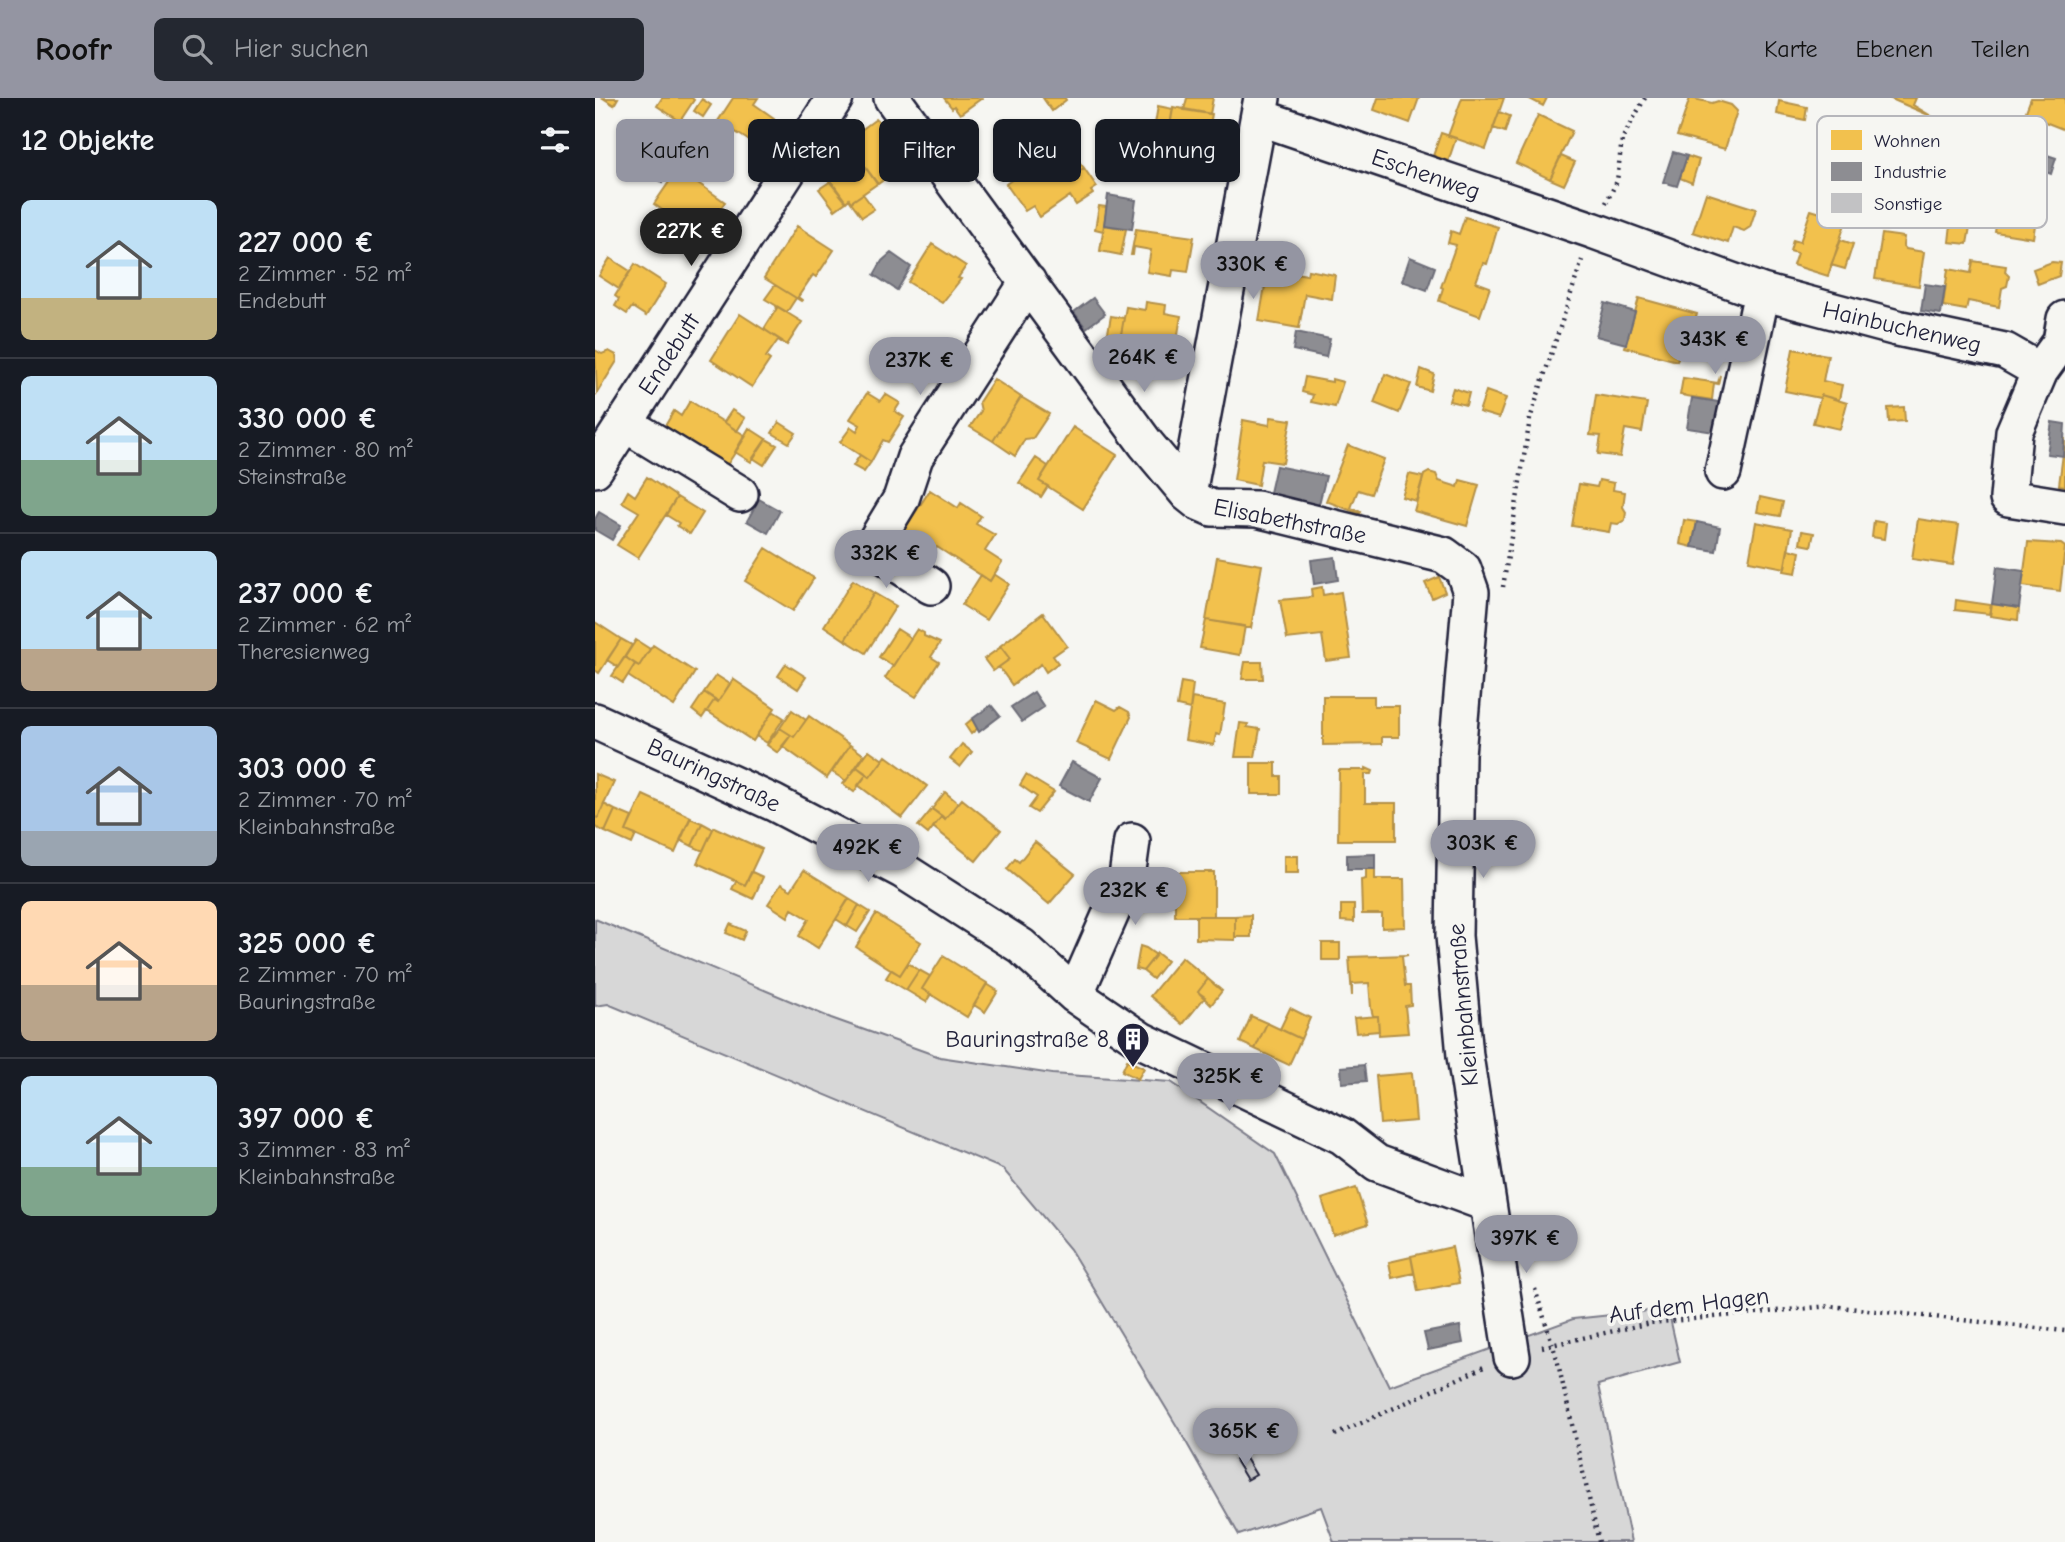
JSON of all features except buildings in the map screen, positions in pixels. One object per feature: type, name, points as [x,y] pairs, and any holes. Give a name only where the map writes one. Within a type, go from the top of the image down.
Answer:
[{"type":"street","name":"Endebutt","points":[[595,469],[835,98]]},
{"type":"street","name":"Elisabethstraße","points":[[893,98],[1146,443],[1188,494],[1212,508],[1257,509],[1444,555],[1463,569]]},
{"type":"street","points":[[1188,494],[1261,108]]},
{"type":"street","name":"Eschenweg","points":[[1261,108],[1592,230]]},
{"type":"street","name":"Hainbuchenweg","points":[[1592,230],[1762,292],[1897,328],[2005,351],[2040,371]]},
{"type":"street","points":[[931,586],[872,547],[901,499],[915,457],[1028,282]]},
{"type":"street","points":[[1723,472],[1762,292]]},
{"type":"street","points":[[2065,319],[2061,342],[2040,371],[2014,432],[2008,498],[2065,506]]},
{"type":"street","points":[[624,423],[740,494]]},
{"type":"street","name":"Kleinbahnstraße","points":[[1463,569],[1471,593],[1457,754],[1454,936],[1465,1056],[1512,1357]]},
{"type":"street","name":"Bauringstraße","points":[[595,721],[775,803],[902,870],[1021,946],[1075,995],[1141,1040],[1342,1136],[1377,1163],[1486,1203]]},
{"type":"street","points":[[1075,995],[1127,877],[1132,841]]},
{"type":"path","points":[[1501,596],[1530,419],[1592,230],[1618,181],[1622,139],[1645,98]]},
{"type":"path","points":[[1532,1277],[1552,1344],[1599,1542]]},
{"type":"path","name":"Auf dem Hagen","points":[[1335,1435],[1474,1371],[1512,1357],[1552,1344],[1650,1323],[1830,1306],[2065,1331]]},
{"type":"shaded area","points":[[595,919],[831,1018],[940,1057],[1052,1074],[1171,1082],[1275,1154],[1389,1386],[1573,1319],[1668,1309],[1680,1362],[1598,1385],[1631,1542],[1334,1542],[1321,1507],[1239,1535],[1070,1249],[1003,1169],[608,1004],[595,1006]]},
{"type":"place","name":"Bauringstraße 8","points":[[1133,1069]]}]
